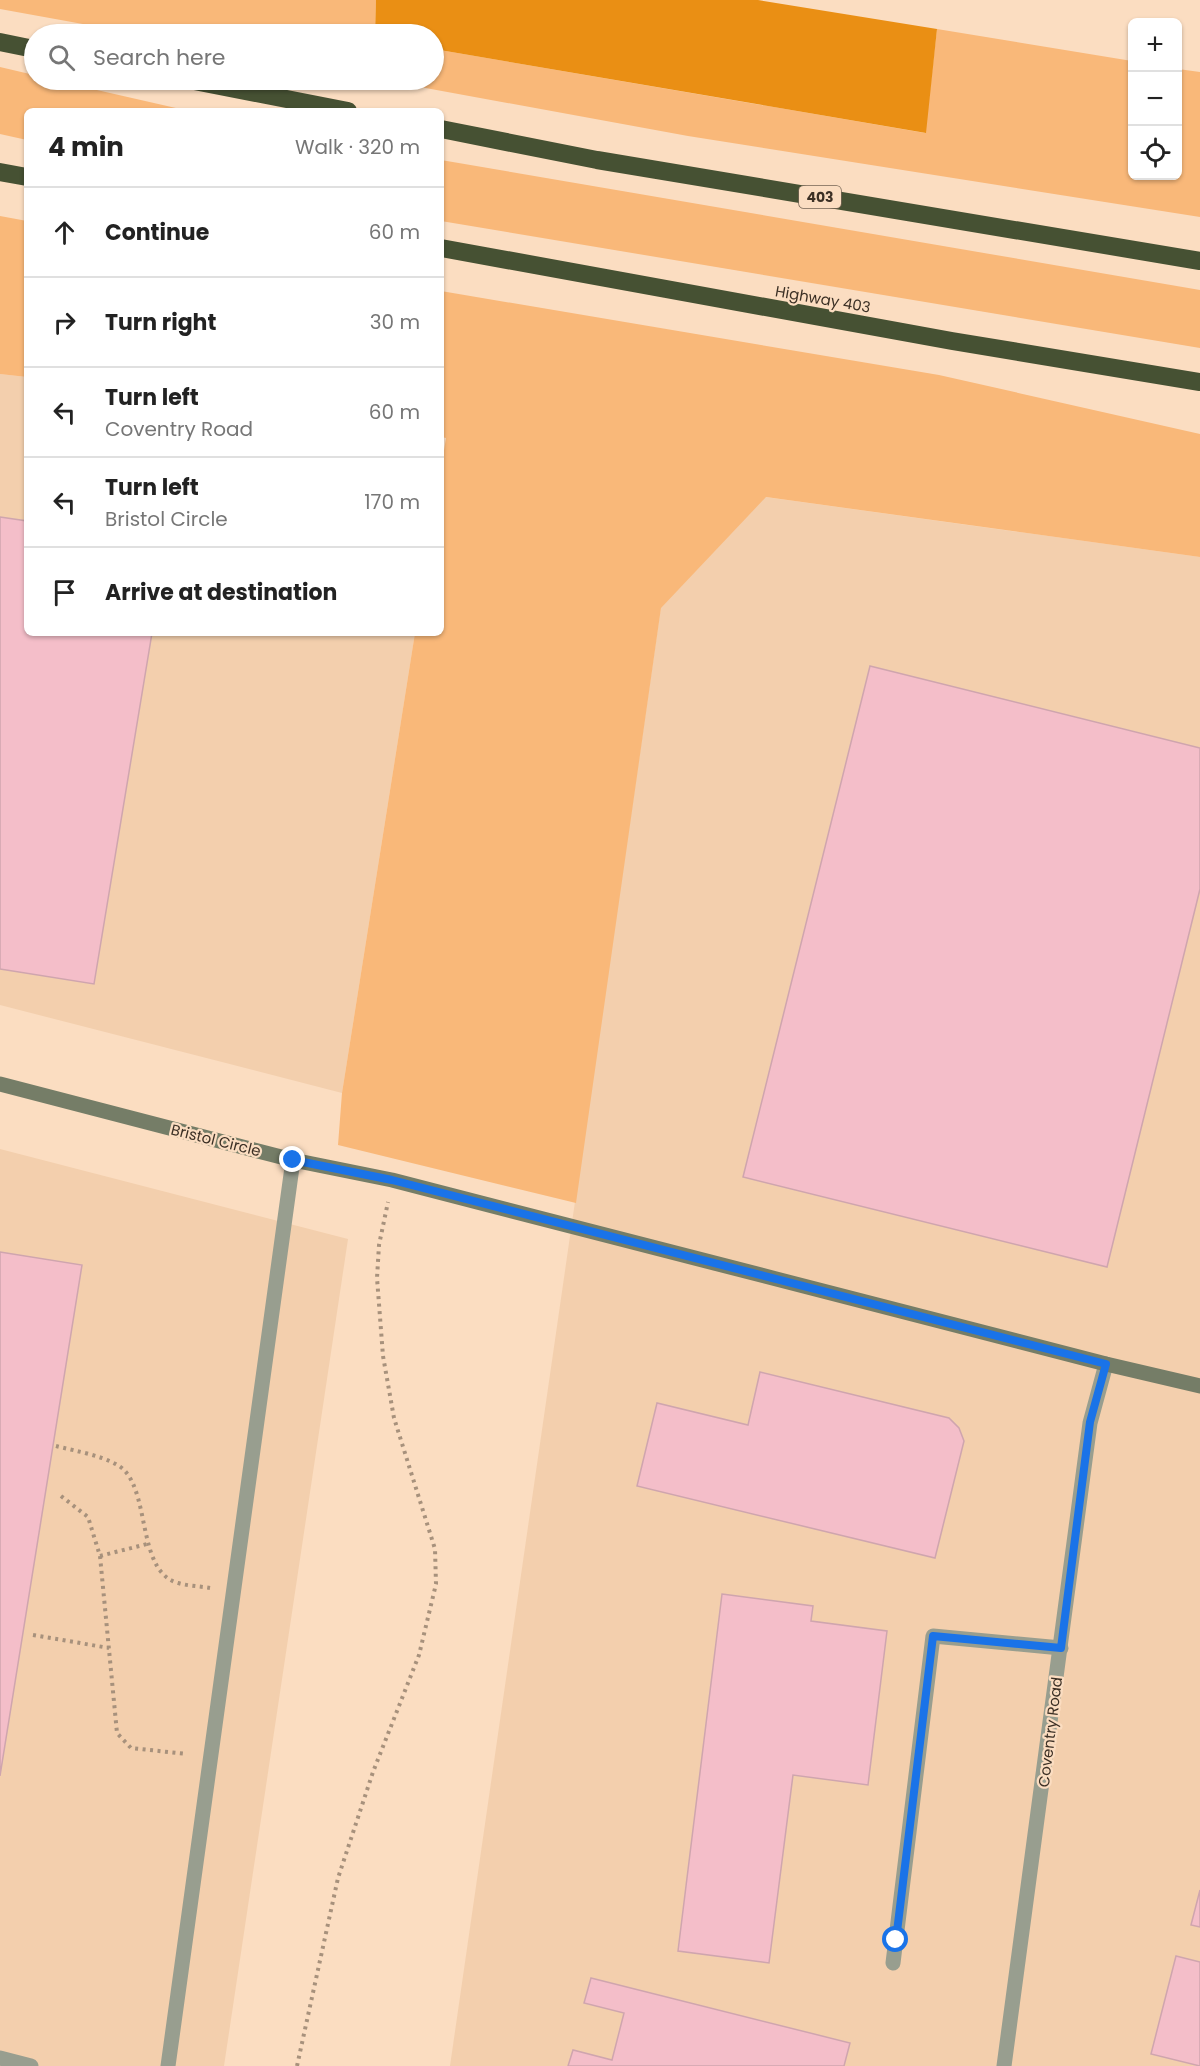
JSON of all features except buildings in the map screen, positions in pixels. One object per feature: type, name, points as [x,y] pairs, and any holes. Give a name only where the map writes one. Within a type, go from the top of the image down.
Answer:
[{"type":"highway","points":[[0,42],[24,47]]},
{"type":"highway","points":[[240,90],[333,108]]},
{"type":"highway","name":"403","points":[[444,130],[597,160],[1200,261]]},
{"type":"highway","points":[[0,172],[24,176]]},
{"type":"highway","name":"Highway 403","points":[[444,249],[952,341],[1200,382]]},
{"type":"street","name":"Bristol Circle","points":[[0,1084],[293,1160],[392,1180],[1106,1364],[1200,1386]]},
{"type":"street","points":[[168,2066],[293,1160]]},
{"type":"street","name":"Coventry Road","points":[[1004,2066],[1090,1422],[1106,1364]]},
{"type":"street","points":[[893,1963],[933,1636],[1061,1648]]},
{"type":"street","points":[[0,2058],[31,2066]]},
{"type":"path","points":[[297,2066],[338,1878],[373,1772],[419,1655],[436,1584],[435,1550],[393,1418],[383,1356],[377,1278],[379,1245],[392,1180]]},
{"type":"path","points":[[56,1446],[101,1458],[124,1471],[142,1505],[147,1544],[159,1569],[176,1583],[211,1588]]},
{"type":"path","points":[[61,1496],[88,1517],[100,1556],[117,1733],[131,1748],[212,1756]]},
{"type":"path","points":[[100,1556],[147,1544]]},
{"type":"path","points":[[33,1635],[109,1648]]},
{"type":"shaded area","points":[[0,0],[376,0],[375,24],[83,24],[0,9]]},
{"type":"shaded area","points":[[376,0],[758,0],[937,29],[926,133],[444,51],[444,24],[375,24]]},
{"type":"shaded area","points":[[937,29],[1128,60],[1128,180],[1182,180],[1182,70],[1200,72],[1200,217],[688,136],[437,90],[444,90],[444,51],[925,133]]},
{"type":"shaded area","points":[[0,67],[24,73],[24,90],[97,90],[176,108],[24,108],[24,139],[0,134]]},
{"type":"shaded area","points":[[444,161],[1200,290],[1200,348],[444,222]]},
{"type":"shaded area","points":[[0,216],[24,220],[24,377],[0,374]]},
{"type":"shaded area","points":[[444,292],[939,375],[1200,434],[1200,557],[766,497],[661,608],[576,1203],[338,1145],[342,1093],[415,636],[444,636],[444,450],[446,438],[444,438]]},
{"type":"shaded area","points":[[0,374],[24,377],[24,636],[415,636],[342,1093],[0,1005]]},
{"type":"shaded area","points":[[765,497],[1200,557],[1200,2066],[450,2066],[661,607]]},
{"type":"shaded area","points":[[0,1149],[348,1239],[224,2066],[0,2066]]},
{"type":"route","points":[[293,1160],[392,1180],[1106,1364],[1090,1422],[1061,1648],[933,1636],[896,1940]]}]
